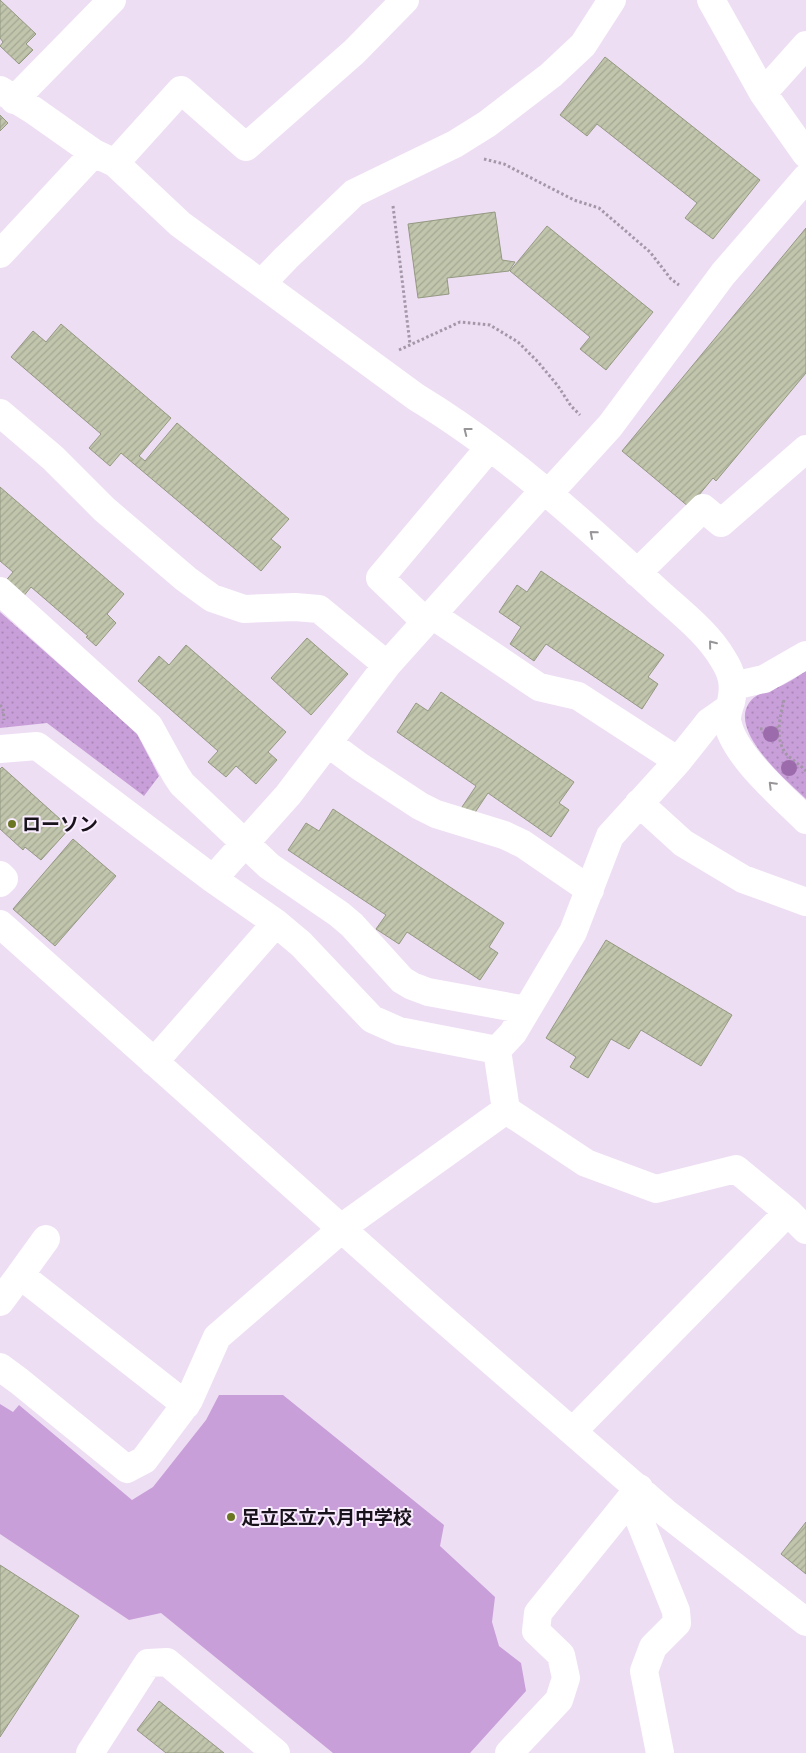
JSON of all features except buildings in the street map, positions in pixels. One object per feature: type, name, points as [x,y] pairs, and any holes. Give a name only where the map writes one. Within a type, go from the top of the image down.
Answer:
[{"type":"street","points":[[112,0],[7,95],[105,158],[180,224],[416,397],[450,417],[546,492],[637,573],[705,635],[727,666],[732,674],[727,720],[735,741],[752,766],[806,820]]},
{"type":"street","points":[[0,254],[182,90],[246,147],[354,52],[405,0]]},
{"type":"street","points":[[262,283],[354,193],[454,144],[487,124],[551,75],[583,45],[612,0]]},
{"type":"street","points":[[711,0],[763,93],[806,154]]},
{"type":"street","points":[[763,93],[806,45]]},
{"type":"street","points":[[213,879],[288,795],[387,665],[546,492],[602,435],[722,274],[806,178]]},
{"type":"street","points":[[0,413],[53,458],[104,509],[186,579],[212,598],[244,609],[295,607],[319,609],[387,665]]},
{"type":"street","points":[[489,448],[380,578],[429,619],[539,687],[578,696],[678,761]]},
{"type":"street","points":[[637,573],[704,508],[721,524],[806,450]]},
{"type":"street","points":[[0,591],[149,726],[182,784],[244,844],[268,866],[339,914],[352,925],[402,980],[428,992],[526,1010]]},
{"type":"street","points":[[573,1432],[797,1221],[736,1169],[656,1189],[586,1163],[506,1110],[498,1050],[513,1033],[573,932],[610,836],[678,761],[731,697],[806,655]]},
{"type":"street","points":[[328,743],[420,806],[436,814],[504,835],[523,844],[555,864],[590,890]]},
{"type":"street","points":[[0,749],[37,746],[213,879],[276,923],[301,944],[372,1020],[399,1031],[498,1050]]},
{"type":"street","points":[[639,803],[683,843],[743,878],[806,902]]},
{"type":"street","points":[[0,875],[4,878],[0,884]]},
{"type":"street","points":[[154,1062],[276,923]]},
{"type":"street","points":[[4,938],[154,1062],[573,1432],[635,1494],[666,1513],[806,1622]]},
{"type":"street","points":[[0,1368],[19,1381],[127,1469],[144,1460],[186,1405],[217,1337],[342,1229],[506,1110]]},
{"type":"street","points":[[0,1302],[46,1239]]},
{"type":"street","points":[[20,1275],[186,1405]]},
{"type":"street","points":[[508,1753],[559,1700],[566,1678],[561,1655],[536,1631],[538,1613],[635,1494]]},
{"type":"street","points":[[635,1494],[676,1611],[677,1623],[653,1647],[644,1671],[660,1753]]},
{"type":"street","points":[[90,1753],[148,1663],[167,1662],[276,1753]]},
{"type":"path","points":[[454,144],[481,158],[504,164],[574,200],[599,208],[650,252],[671,279],[701,302]]},
{"type":"path","points":[[392,200],[410,344]]},
{"type":"path","points":[[373,365],[410,344],[460,322],[490,325],[518,342],[558,386],[571,406],[602,435]]},
{"type":"path","points":[[788,695],[784,700],[779,720],[779,737],[786,753],[806,771]]},
{"type":"shaded area","points":[[0,612],[136,732],[159,776],[144,796],[47,723],[0,728]]},
{"type":"shaded area","points":[[806,671],[806,799],[763,755],[747,728],[745,715],[749,703],[756,696],[783,685]]},
{"type":"shaded area","name":"足立区立六月中学校","points":[[219,1395],[283,1395],[444,1525],[440,1546],[495,1597],[492,1622],[499,1646],[521,1663],[526,1691],[470,1753],[333,1753],[161,1613],[129,1620],[0,1534],[0,1404],[13,1412],[19,1405],[132,1500],[153,1487],[206,1420]]},
{"type":"place","name":"ローソン","points":[[12,824]]},
{"type":"place","name":"足立区立六月中学校","points":[[231,1517]]}]
